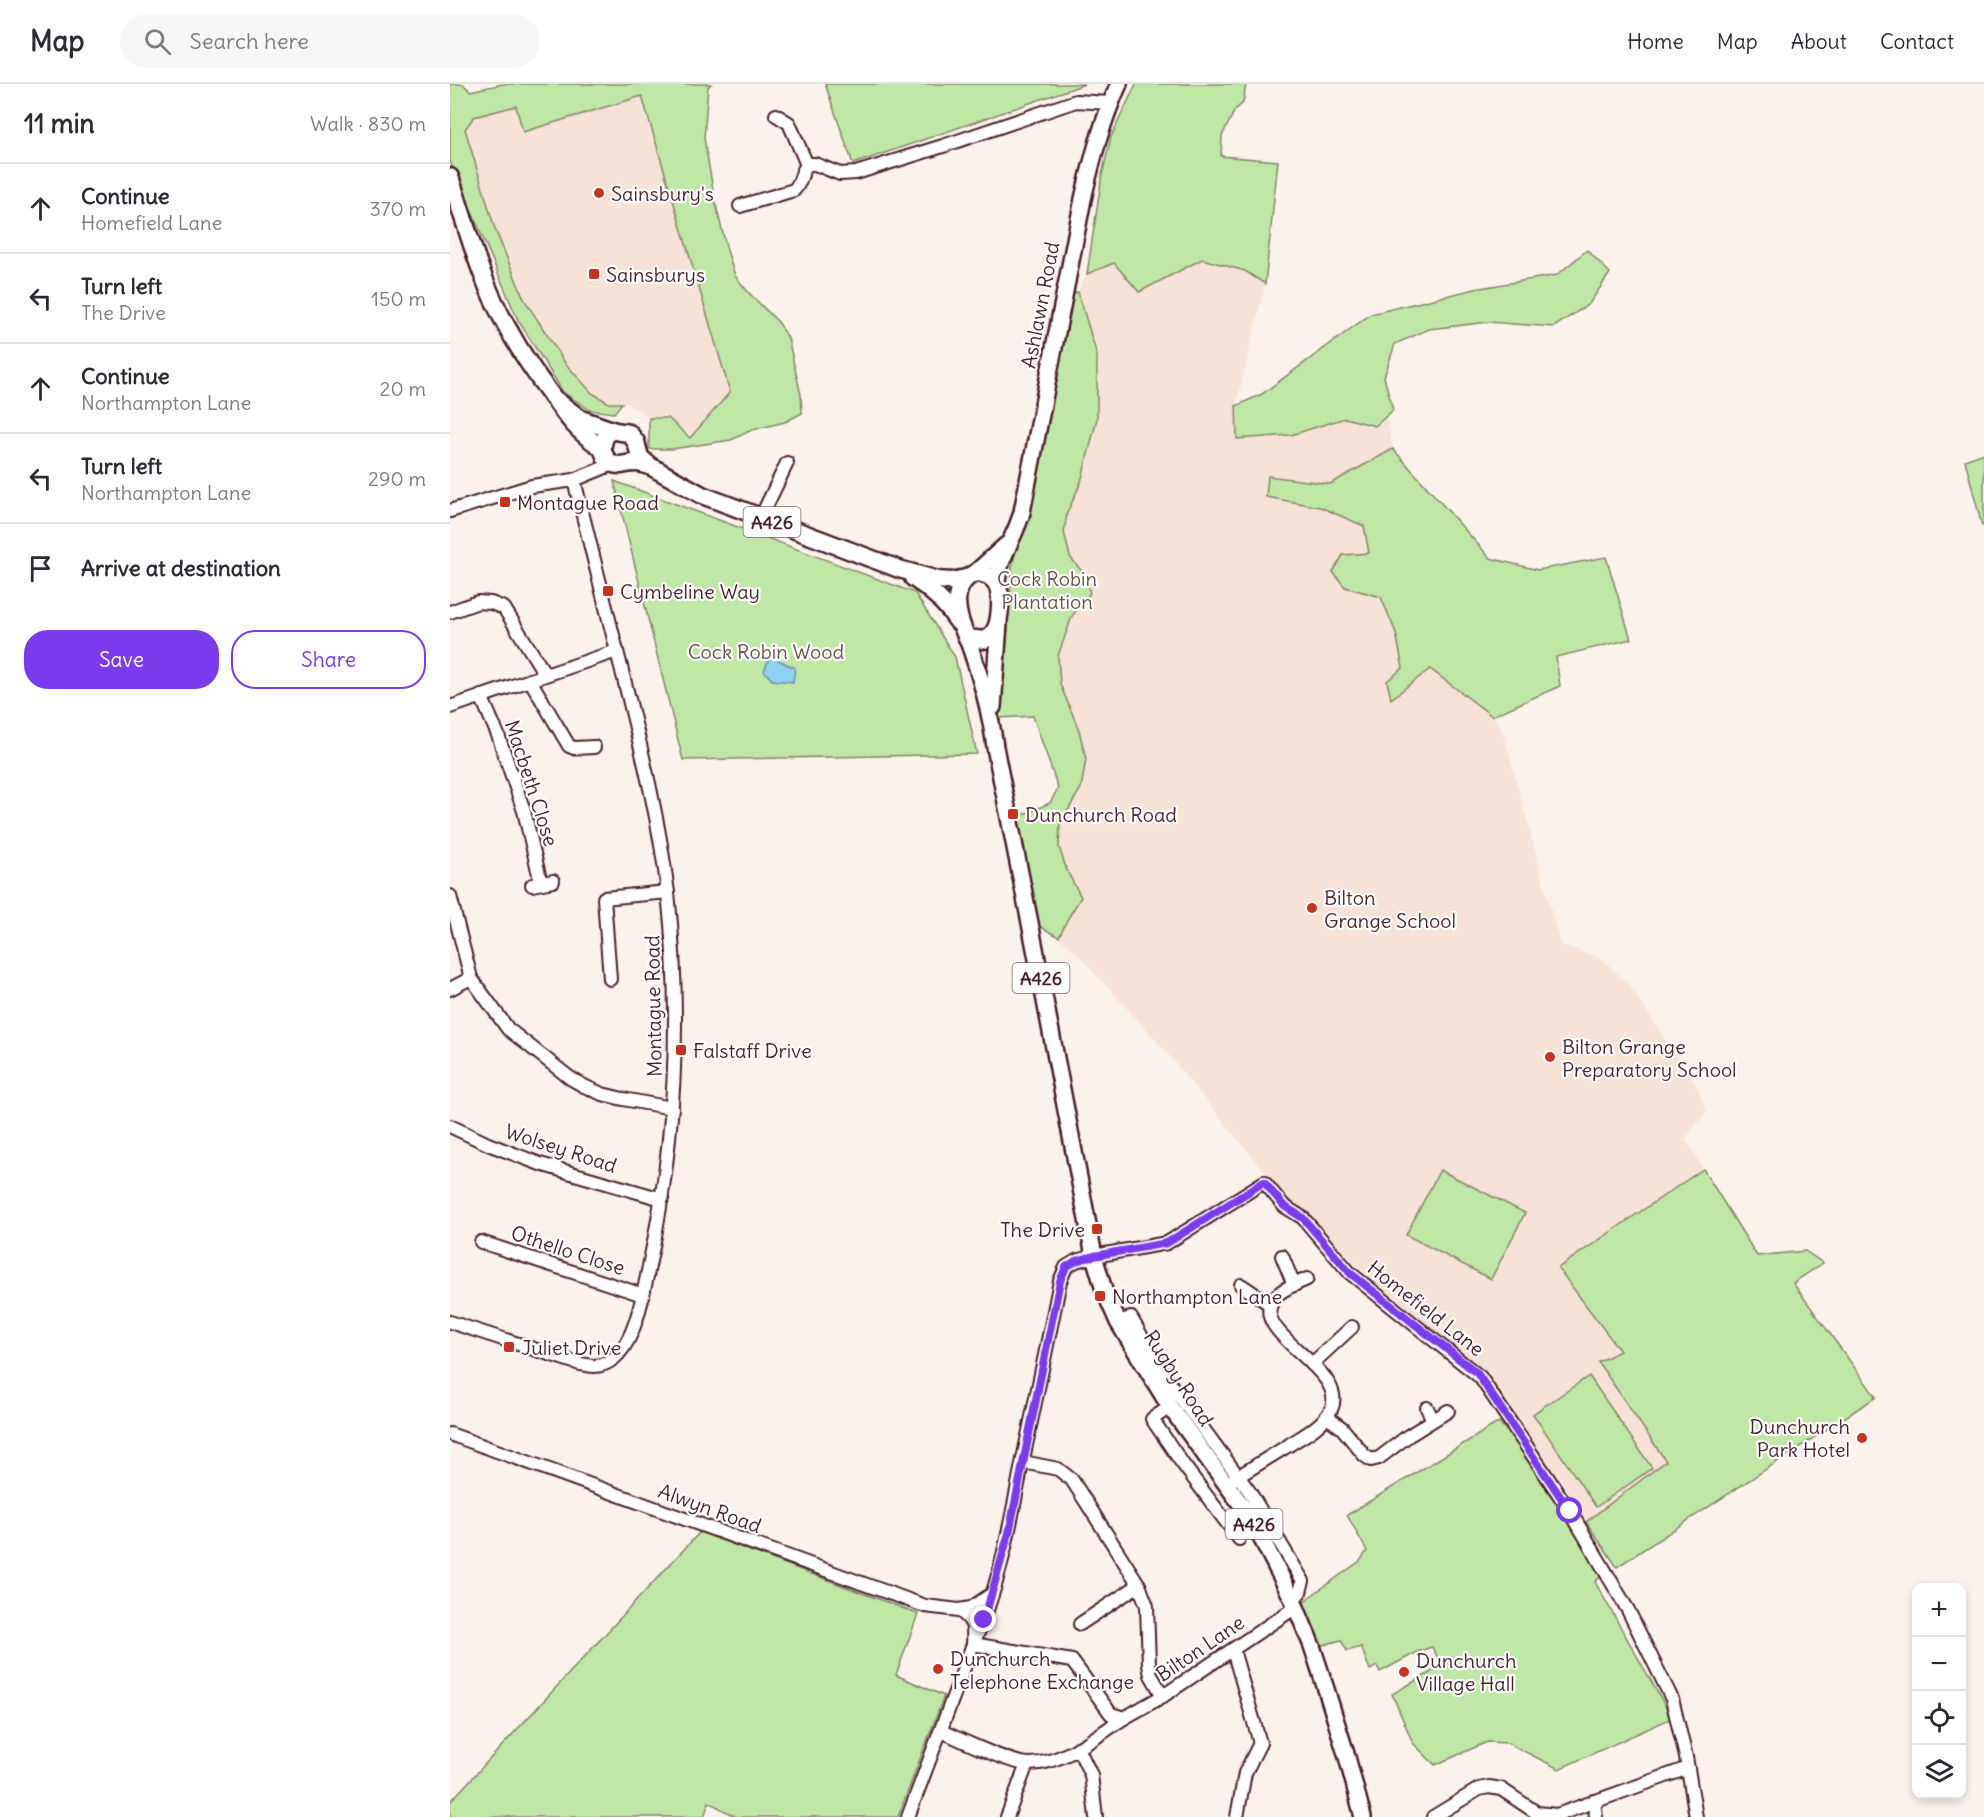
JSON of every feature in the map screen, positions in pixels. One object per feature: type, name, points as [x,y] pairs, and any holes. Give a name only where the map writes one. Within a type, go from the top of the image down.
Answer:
[{"type":"highway","name":"A426","points":[[452,186],[482,272],[505,325],[522,356],[567,418],[583,435],[614,458],[640,457],[650,466],[702,495],[899,569],[938,580],[951,581],[971,576]]},
{"type":"highway","name":"A426","points":[[552,397],[581,419],[629,432],[636,442],[614,458]]},
{"type":"highway","points":[[614,458],[606,437],[615,430]]},
{"type":"highway","name":"A426","points":[[899,569],[928,587],[950,610],[964,632]]},
{"type":"highway","points":[[986,575],[997,584],[1000,594],[999,623],[995,632],[984,640],[964,632],[956,603],[962,582],[971,576],[986,575]]},
{"type":"main road","name":"Ashlawn Road","points":[[997,584],[1000,569],[1018,528],[1022,512],[1083,199],[1110,103],[1119,84]]},
{"type":"main road","name":"Ashlawn Road","points":[[971,576],[989,562],[1013,537]]},
{"type":"main road","points":[[992,723],[999,623]]},
{"type":"main road","name":"A426","points":[[964,632],[985,690],[992,723]]},
{"type":"main road","name":"Rugby Road","points":[[992,723],[1094,1256],[1104,1290],[1118,1322],[1170,1407],[1244,1495],[1251,1518],[1294,1604],[1319,1667],[1347,1756],[1363,1817]]},
{"type":"street","points":[[740,206],[795,190],[800,184],[807,165],[815,164],[840,174],[856,173],[1076,101],[1110,103]]},
{"type":"street","points":[[776,115],[789,123],[807,165]]},
{"type":"street","points":[[450,512],[532,486],[574,480],[614,458]]},
{"type":"street","points":[[761,517],[787,463]]},
{"type":"street","name":"Montague Road","points":[[450,1322],[580,1364],[594,1366],[615,1358],[624,1348],[630,1336],[643,1295],[662,1199],[676,1047],[676,995],[668,892],[653,798],[574,480]]},
{"type":"street","points":[[450,612],[478,602],[491,603],[504,608],[545,674]]},
{"type":"street","points":[[450,707],[617,651]]},
{"type":"street","points":[[530,680],[569,746],[594,747]]},
{"type":"street","name":"Macbeth Close","points":[[481,696],[498,735],[524,811],[542,883]]},
{"type":"street","points":[[610,979],[604,898],[668,892]]},
{"type":"street","points":[[450,896],[471,978],[508,1029],[570,1078],[602,1094],[672,1108]]},
{"type":"street","points":[[450,989],[471,978]]},
{"type":"street","name":"Wolsey Road","points":[[450,1126],[488,1144],[540,1164],[662,1199]]},
{"type":"street","name":"Homefield Lane","points":[[1094,1256],[1167,1243],[1264,1182],[1284,1206],[1303,1218],[1350,1273],[1480,1377],[1603,1564],[1672,1699],[1688,1768],[1696,1816]]},
{"type":"street","name":"Othello Close","points":[[481,1241],[643,1295]]},
{"type":"street","points":[[909,1817],[992,1594],[1009,1533],[1060,1281],[1066,1267],[1076,1261],[1094,1256]]},
{"type":"street","points":[[1282,1256],[1294,1285]]},
{"type":"street","points":[[1118,1322],[1131,1318],[1165,1377],[1232,1480],[1305,1435],[1327,1417],[1334,1401],[1332,1385],[1285,1339],[1270,1312],[1275,1297],[1307,1279]]},
{"type":"street","points":[[1241,1285],[1271,1305]]},
{"type":"street","points":[[1312,1364],[1352,1327]]},
{"type":"street","points":[[1170,1407],[1150,1416],[1239,1539]]},
{"type":"street","points":[[1427,1408],[1433,1420]]},
{"type":"street","points":[[1327,1417],[1342,1428],[1364,1455],[1371,1460],[1379,1458],[1408,1436],[1448,1411]]},
{"type":"street","name":"Alwyn Road","points":[[450,1434],[925,1606],[959,1610]]},
{"type":"street","points":[[1023,1462],[1058,1469],[1072,1480],[1138,1585],[1147,1605],[1151,1675],[1163,1696]]},
{"type":"street","points":[[1080,1624],[1138,1585]]},
{"type":"street","points":[[959,1610],[971,1608],[992,1594]]},
{"type":"street","name":"Bilton Lane","points":[[941,1731],[1000,1756],[1027,1764],[1045,1762],[1078,1748],[1163,1696],[1233,1650],[1294,1604]]},
{"type":"street","points":[[959,1610],[971,1619],[974,1627],[973,1644]]},
{"type":"street","points":[[973,1644],[1071,1661],[1111,1714],[1124,1718]]},
{"type":"street","points":[[1233,1650],[1260,1743],[1245,1773],[1237,1817]]},
{"type":"street","points":[[1078,1748],[1091,1775],[1096,1817]]},
{"type":"street","points":[[1007,1817],[1027,1764]]},
{"type":"street","points":[[1432,1817],[1479,1789],[1489,1787],[1501,1789],[1536,1813],[1557,1815],[1688,1768]]},
{"type":"street","points":[[1594,1802],[1596,1817]]},
{"type":"shaded area","points":[[642,96],[731,392],[690,438],[668,418],[649,418],[626,402],[609,403],[592,393],[565,363],[524,299],[495,229],[465,129],[473,117],[517,106],[523,132]]},
{"type":"shaded area","name":"Bilton Grange School","points":[[1202,259],[1245,271],[1265,284],[1236,406],[1237,439],[1291,435],[1345,418],[1375,426],[1386,416],[1393,449],[1330,484],[1268,476],[1266,497],[1320,507],[1364,526],[1369,553],[1345,587],[1381,596],[1396,633],[1403,668],[1391,699],[1430,669],[1492,716],[1503,731],[1560,944],[1601,958],[1629,985],[1695,1084],[1707,1111],[1685,1139],[1757,1256],[1805,1251],[1823,1263],[1793,1283],[1876,1397],[1617,1567],[1481,1371],[1358,1267],[1307,1212],[1290,1203],[1158,1042],[1059,937],[1081,897],[1067,871],[1059,847],[1060,824],[1072,804],[1079,730],[1060,684],[1058,656],[1072,616],[1090,593],[1085,575],[1070,557],[1064,532],[1067,513],[1081,482],[1097,355],[1078,292],[1087,274],[1114,263],[1139,292]]},
{"type":"green space","points":[[450,84],[463,84],[470,91],[503,84],[711,84],[708,87],[704,138],[715,201],[727,250],[735,276],[779,323],[788,338],[801,395],[802,413],[785,422],[752,430],[731,440],[672,449],[649,449],[649,418],[668,418],[690,438],[730,392],[642,96],[523,132],[516,106],[474,117],[465,129],[495,229],[524,299],[565,363],[592,393],[609,403],[622,403],[614,413],[590,410],[563,392],[518,320],[450,161]]},
{"type":"green space","points":[[825,84],[1085,84],[853,164]]},
{"type":"green space","points":[[1136,84],[1246,84],[1243,103],[1235,110],[1222,136],[1221,156],[1278,161],[1265,284],[1245,271],[1202,259],[1139,292],[1114,263],[1087,274],[1102,175],[1111,137]]},
{"type":"green space","points":[[1587,250],[1610,273],[1589,304],[1554,327],[1489,322],[1429,329],[1395,344],[1384,377],[1393,410],[1375,426],[1345,418],[1291,435],[1237,439],[1236,406],[1262,394],[1371,314],[1475,289],[1557,275]]},
{"type":"green space","name":"Cock Robin Plantation","points":[[1078,292],[1097,355],[1097,419],[1081,482],[1067,513],[1064,532],[1070,557],[1085,575],[1090,593],[1072,616],[1058,656],[1060,684],[1079,730],[1086,759],[1081,788],[1060,824],[1059,847],[1067,871],[1081,897],[1059,937],[1035,924],[1015,818],[1050,803],[1058,788],[1033,716],[999,718],[1012,567],[1046,422],[1069,295]]},
{"type":"green space","points":[[1393,449],[1490,558],[1538,570],[1606,557],[1631,639],[1556,657],[1560,686],[1492,716],[1430,669],[1391,699],[1387,681],[1403,668],[1396,633],[1381,597],[1345,587],[1333,572],[1343,555],[1369,553],[1364,526],[1320,507],[1266,497],[1268,476],[1330,484]]},
{"type":"green space","points":[[1984,453],[1984,525],[1982,526],[1965,460]]},
{"type":"green space","name":"Cock Robin Wood","points":[[614,481],[915,593],[955,657],[977,754],[683,760]]},
{"type":"green space","points":[[1703,1169],[1757,1256],[1805,1251],[1823,1263],[1793,1283],[1876,1397],[1617,1567],[1586,1522],[1666,1461],[1598,1362],[1620,1351],[1558,1268]]},
{"type":"green space","points":[[1440,1170],[1525,1213],[1491,1279],[1406,1235]]},
{"type":"green space","points":[[1589,1376],[1652,1468],[1596,1507],[1533,1414]]},
{"type":"green space","points":[[1499,1422],[1519,1447],[1604,1573],[1595,1582],[1672,1718],[1559,1769],[1508,1743],[1487,1742],[1435,1765],[1413,1743],[1392,1694],[1442,1666],[1432,1647],[1417,1652],[1380,1672],[1377,1666],[1370,1670],[1361,1647],[1347,1651],[1341,1640],[1320,1646],[1302,1604],[1360,1561],[1367,1551],[1347,1515]]},
{"type":"green space","points":[[700,1532],[918,1614],[896,1675],[944,1696],[898,1817],[736,1817],[709,1802],[704,1817],[450,1817],[450,1802]]},
{"type":"water","points":[[770,656],[795,668],[793,682],[772,680],[764,671]]},
{"type":"place","name":"Sainsbury's","points":[[599,193]]},
{"type":"place","name":"Sainsburys","points":[[594,274]]},
{"type":"place","name":"Montague Road","points":[[505,502]]},
{"type":"place","name":"Cymbeline Way","points":[[608,591]]},
{"type":"place","name":"Dunchurch Road","points":[[1013,814]]},
{"type":"place","name":"Bilton Grange School","points":[[1312,908]]},
{"type":"place","name":"Falstaff Drive","points":[[681,1050]]},
{"type":"place","name":"Bilton Grange Preparatory School","points":[[1550,1057]]},
{"type":"place","name":"The Drive","points":[[1097,1229]]},
{"type":"place","name":"Northampton Lane","points":[[1100,1296]]},
{"type":"place","name":"Juliet Drive","points":[[509,1347]]},
{"type":"place","name":"Dunchurch Park Hotel","points":[[1862,1438]]},
{"type":"place","name":"Dunchurch Telephone Exchange","points":[[938,1669]]},
{"type":"place","name":"Dunchurch Village Hall","points":[[1404,1672]]},
{"type":"route","points":[[984,1620],[1009,1533],[1060,1281],[1066,1267],[1076,1261],[1094,1256],[1167,1243],[1264,1182],[1284,1206],[1303,1218],[1350,1273],[1477,1373],[1570,1511]]}]
